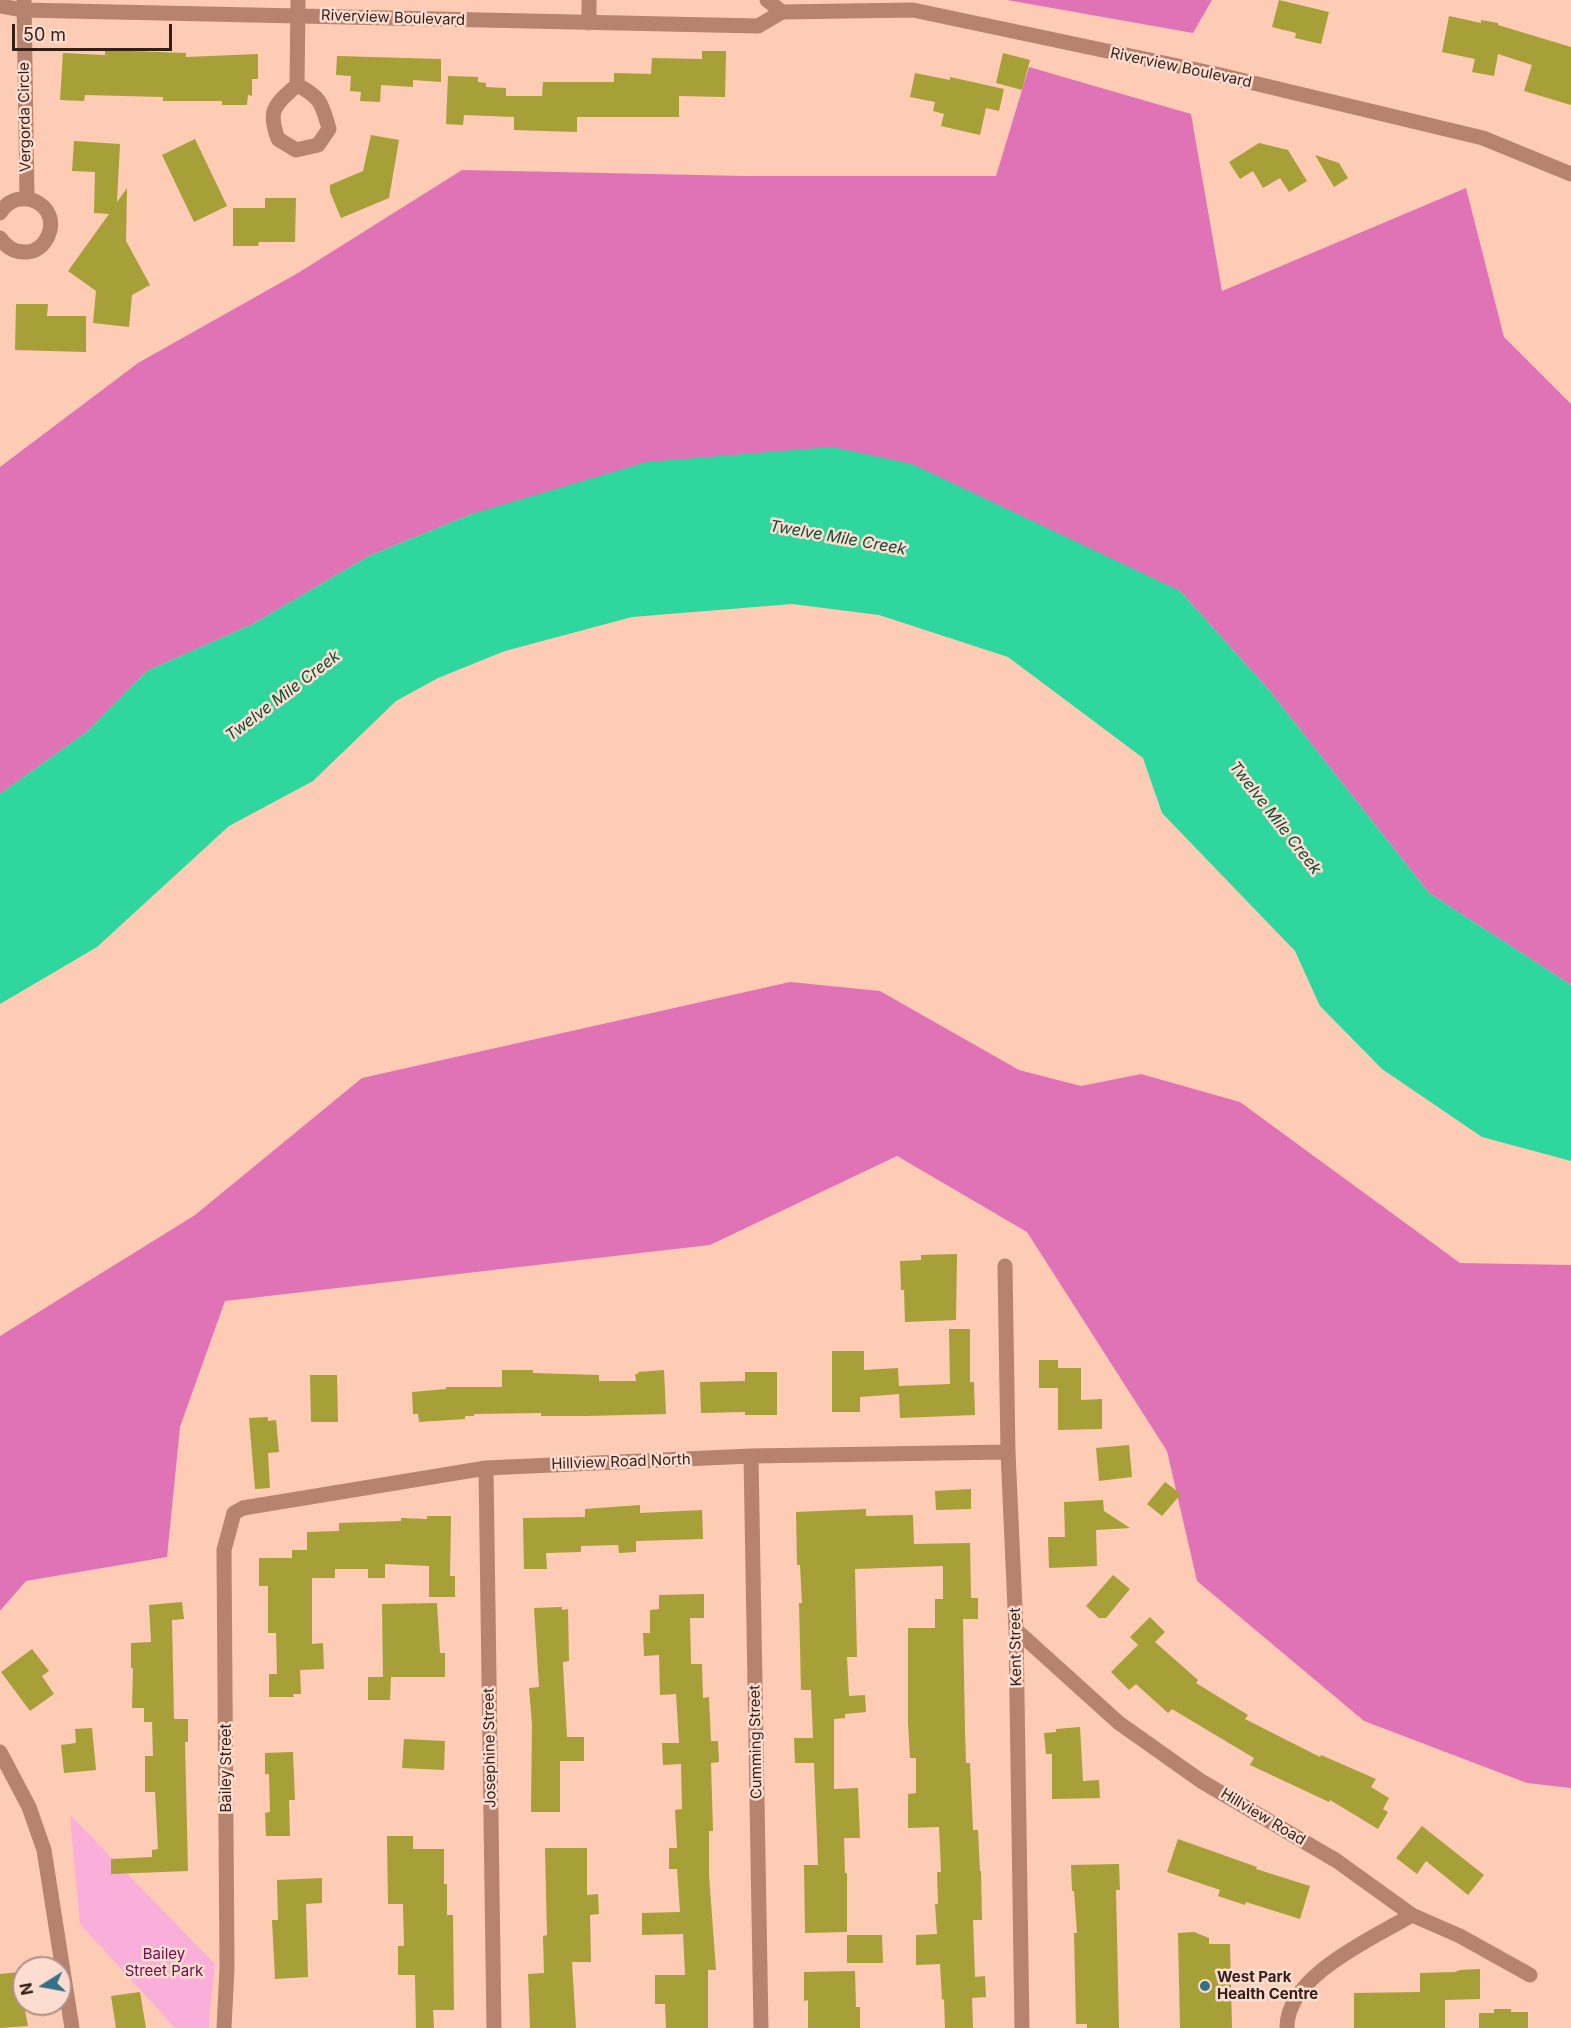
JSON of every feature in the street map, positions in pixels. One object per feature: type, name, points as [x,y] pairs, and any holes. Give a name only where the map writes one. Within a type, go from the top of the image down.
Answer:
[{"type":"street","points":[[589,0],[589,23]]},
{"type":"street","points":[[767,0],[782,12]]},
{"type":"street","name":"Vergorda Circle","points":[[24,5],[27,198]]},
{"type":"street","name":"Riverview Boulevard","points":[[0,6],[298,8],[589,23],[758,26],[782,12],[913,10],[1216,74],[1483,138],[1571,174]]},
{"type":"street","points":[[297,85],[298,8]]},
{"type":"street","points":[[0,213],[10,202],[18,199],[27,198],[36,201],[49,214],[50,232],[40,247],[22,253],[6,246],[0,238]]},
{"type":"street","name":"Kent Street","points":[[1005,1266],[1008,1452],[1016,1630],[1022,2028]]},
{"type":"street","name":"Hillview Road North","points":[[238,1511],[243,1508],[486,1468],[752,1456],[1008,1452]]},
{"type":"street","name":"Cumming Street","points":[[752,1456],[761,2028]]},
{"type":"street","name":"Josephine Street","points":[[486,1468],[494,2028]]},
{"type":"street","name":"Bailey Street","points":[[225,2028],[227,1956],[224,1550],[234,1513],[238,1511]]},
{"type":"street","name":"Hillview Road","points":[[1016,1630],[1119,1723],[1201,1781],[1337,1861],[1412,1915],[1461,1936],[1530,1975]]},
{"type":"street","points":[[0,1752],[29,1807],[44,1850],[72,2028]]},
{"type":"street","points":[[1287,2028],[1292,2004],[1305,1985],[1321,1969],[1412,1915]]},
{"type":"green space","name":"Bailey Street Park","points":[[70,1815],[215,1964],[209,2028],[175,2028],[80,1924]]},
{"type":"shaded area","points":[[1007,0],[1212,0],[1193,33]]},
{"type":"shaded area","points":[[1029,67],[1191,114],[1222,291],[1466,188],[1504,337],[1571,404],[1571,985],[1429,893],[1269,690],[1180,591],[472,514],[369,556],[253,624],[147,671],[88,731],[0,794],[0,467],[138,363],[298,273],[462,170],[746,176],[996,176]]},
{"type":"shaded area","points":[[790,982],[880,991],[1019,1070],[1081,1086],[1141,1074],[1240,1102],[1460,1263],[1571,1265],[1571,1788],[1527,1783],[1364,1721],[1197,1581],[1167,1451],[1027,1232],[897,1156],[710,1245],[225,1301],[180,1427],[167,1557],[26,1581],[0,1611],[0,1336],[195,1215],[362,1078]]},
{"type":"water","name":"Twelve Mile Creek","points":[[832,447],[912,464],[1180,591],[1269,690],[1429,893],[1571,985],[1571,1161],[1482,1137],[1382,1069],[1320,1006],[1295,951],[1162,813],[1143,758],[1008,657],[879,615],[792,604],[632,617],[505,651],[438,678],[396,701],[313,781],[229,826],[97,947],[0,1004],[0,794],[88,731],[147,671],[253,624],[369,556],[472,514],[647,462]]},
{"type":"building","points":[[1279,0],[1329,12],[1321,44],[1295,38],[1296,33],[1272,27]]},
{"type":"building","points":[[1449,16],[1481,23],[1481,20],[1498,23],[1498,25],[1571,47],[1571,105],[1524,91],[1532,65],[1498,54],[1494,76],[1472,72],[1475,59],[1442,52]]},
{"type":"building","points":[[105,50],[186,53],[186,57],[258,54],[258,79],[252,79],[252,96],[248,95],[247,105],[222,105],[222,101],[163,101],[163,97],[85,95],[84,101],[60,100],[63,53],[105,55]]},
{"type":"building","points":[[702,51],[726,51],[725,97],[679,96],[679,117],[577,117],[577,132],[514,130],[514,117],[464,115],[463,125],[446,124],[448,76],[478,77],[478,82],[486,83],[486,87],[506,88],[506,96],[542,96],[543,82],[614,82],[614,73],[651,74],[652,58],[702,59]]},
{"type":"building","points":[[1003,53],[1030,60],[1022,90],[996,83]]},
{"type":"building","points":[[337,56],[441,59],[441,82],[413,80],[413,87],[381,85],[380,102],[360,101],[361,92],[350,91],[351,76],[336,75]]},
{"type":"building","points":[[915,73],[950,80],[950,77],[1004,89],[999,111],[986,108],[980,135],[941,126],[944,114],[933,111],[935,102],[910,97]]},
{"type":"building","points":[[371,135],[399,140],[389,198],[341,218],[330,192],[330,185],[363,171]]},
{"type":"building","points":[[195,139],[227,206],[194,222],[162,155]]},
{"type":"building","points":[[74,141],[120,144],[117,202],[127,188],[126,241],[150,285],[132,295],[129,327],[93,323],[96,291],[68,271],[109,214],[94,213],[95,172],[72,171]]},
{"type":"building","points":[[1259,143],[1288,150],[1307,181],[1289,192],[1280,178],[1263,188],[1253,171],[1240,179],[1229,162]]},
{"type":"building","points":[[1315,155],[1339,163],[1348,178],[1334,187]]},
{"type":"building","points":[[265,198],[296,198],[295,242],[259,242],[258,246],[233,246],[233,208],[265,208]]},
{"type":"building","points":[[16,304],[48,304],[47,316],[86,316],[86,352],[15,350]]},
{"type":"building","points":[[957,1254],[956,1320],[905,1322],[900,1261],[921,1260],[921,1255]]},
{"type":"building","points":[[949,1329],[970,1329],[970,1382],[974,1382],[975,1415],[900,1418],[899,1394],[860,1397],[860,1412],[832,1412],[832,1351],[864,1351],[864,1370],[898,1368],[899,1386],[950,1384]]},
{"type":"building","points":[[1039,1360],[1058,1360],[1058,1368],[1081,1368],[1081,1400],[1102,1399],[1102,1429],[1058,1430],[1058,1388],[1039,1388]]},
{"type":"building","points":[[502,1370],[599,1375],[599,1381],[636,1381],[635,1374],[638,1372],[664,1370],[666,1414],[541,1416],[541,1413],[474,1414],[474,1416],[465,1416],[465,1419],[419,1422],[418,1414],[413,1414],[412,1392],[446,1389],[446,1387],[502,1387]]},
{"type":"building","points":[[745,1372],[777,1372],[777,1415],[745,1415],[745,1412],[701,1413],[700,1382],[745,1381]]},
{"type":"building","points":[[310,1375],[337,1375],[338,1422],[311,1422]]},
{"type":"building","points":[[268,1417],[268,1421],[276,1420],[279,1452],[268,1453],[270,1488],[255,1489],[249,1418]]},
{"type":"building","points":[[1129,1445],[1132,1477],[1099,1481],[1096,1448]]},
{"type":"building","points":[[1165,1482],[1181,1494],[1162,1516],[1147,1504]]},
{"type":"building","points":[[971,1489],[971,1509],[936,1510],[935,1491]]},
{"type":"building","points":[[1103,1500],[1104,1511],[1130,1528],[1096,1530],[1097,1566],[1049,1568],[1048,1537],[1065,1537],[1064,1502]]},
{"type":"building","points":[[640,1505],[640,1513],[702,1510],[703,1539],[636,1541],[636,1552],[619,1553],[618,1545],[581,1546],[581,1552],[546,1553],[547,1569],[524,1569],[523,1518],[585,1517],[585,1509]]},
{"type":"building","points":[[866,1509],[866,1516],[913,1515],[914,1544],[970,1543],[971,1598],[978,1598],[978,1619],[963,1619],[966,1763],[970,1763],[973,1830],[978,1830],[981,1871],[982,1920],[973,1920],[975,1977],[985,1976],[986,1997],[972,1998],[973,2028],[945,2028],[940,1964],[916,1965],[916,1935],[937,1934],[935,1904],[938,1904],[937,1872],[941,1872],[939,1827],[908,1828],[908,1794],[916,1793],[916,1758],[910,1758],[908,1628],[935,1628],[935,1599],[943,1599],[943,1566],[855,1569],[857,1657],[847,1657],[849,1696],[865,1695],[866,1712],[845,1714],[845,1718],[834,1719],[834,1789],[858,1788],[860,1838],[844,1838],[845,1873],[847,1873],[847,1932],[805,1933],[804,1865],[818,1865],[814,1763],[795,1763],[794,1738],[813,1738],[811,1690],[801,1690],[799,1603],[802,1603],[800,1565],[797,1565],[796,1512]]},
{"type":"building","points":[[427,1516],[451,1516],[450,1576],[455,1576],[455,1597],[429,1597],[429,1566],[385,1564],[385,1578],[368,1578],[368,1569],[335,1569],[335,1578],[312,1578],[312,1644],[323,1643],[324,1669],[300,1670],[301,1694],[293,1694],[294,1697],[269,1697],[269,1674],[277,1674],[276,1633],[268,1633],[268,1586],[259,1586],[259,1558],[292,1558],[292,1550],[307,1550],[307,1532],[339,1531],[339,1523],[401,1521],[401,1518],[427,1519]]},
{"type":"building","points":[[1113,1575],[1130,1589],[1106,1618],[1099,1618],[1086,1606]]},
{"type":"building","points":[[704,1594],[704,1618],[690,1618],[691,1664],[702,1664],[703,1698],[709,1697],[711,1741],[718,1741],[719,1762],[711,1763],[713,1831],[709,1831],[709,1875],[716,1970],[708,1970],[708,2028],[666,2028],[665,2004],[655,2004],[655,1975],[685,1975],[683,1934],[642,1935],[642,1913],[680,1912],[677,1869],[669,1869],[669,1848],[677,1848],[675,1810],[682,1809],[681,1764],[663,1765],[662,1743],[679,1743],[676,1694],[660,1695],[659,1655],[644,1656],[643,1633],[650,1633],[650,1610],[659,1609],[659,1595]]},
{"type":"building","points":[[182,1602],[184,1619],[172,1620],[174,1719],[188,1719],[188,1742],[185,1742],[188,1871],[111,1874],[111,1859],[152,1857],[152,1850],[158,1849],[155,1792],[145,1792],[145,1756],[153,1756],[152,1722],[144,1722],[144,1708],[132,1708],[131,1643],[151,1642],[149,1605]]},
{"type":"building","points":[[437,1603],[440,1653],[445,1653],[445,1677],[383,1677],[382,1604]]},
{"type":"building","points":[[562,1607],[562,1610],[568,1609],[569,1661],[563,1662],[567,1737],[584,1737],[584,1761],[560,1761],[560,1812],[531,1812],[532,1724],[529,1688],[539,1687],[534,1608]]},
{"type":"building","points":[[1150,1617],[1165,1632],[1155,1642],[1198,1680],[1196,1683],[1248,1715],[1245,1719],[1320,1757],[1321,1755],[1376,1779],[1371,1787],[1389,1798],[1383,1809],[1388,1812],[1378,1829],[1330,1800],[1329,1802],[1250,1765],[1254,1758],[1172,1709],[1168,1713],[1136,1684],[1129,1690],[1111,1672],[1138,1645],[1130,1637]]},
{"type":"building","points":[[32,1649],[49,1671],[42,1676],[54,1694],[30,1711],[1,1672]]},
{"type":"building","points":[[368,1677],[391,1677],[390,1700],[368,1700]]},
{"type":"building","points":[[1080,1727],[1083,1781],[1099,1780],[1100,1798],[1052,1799],[1052,1754],[1046,1754],[1044,1733],[1056,1732],[1056,1729]]},
{"type":"building","points":[[92,1728],[96,1770],[64,1773],[61,1745],[76,1743],[75,1729]]},
{"type":"building","points":[[404,1739],[445,1741],[444,1770],[402,1768]]},
{"type":"building","points":[[293,1752],[295,1800],[289,1800],[290,1836],[266,1836],[265,1813],[270,1812],[269,1774],[265,1774],[265,1753]]},
{"type":"building","points":[[1422,1826],[1484,1875],[1468,1895],[1426,1861],[1417,1874],[1396,1858]]},
{"type":"building","points":[[387,1836],[413,1836],[413,1849],[444,1849],[447,1915],[453,1915],[454,2010],[433,2010],[434,2028],[416,2028],[415,1975],[398,1975],[398,1946],[404,1946],[403,1904],[388,1904]]},
{"type":"building","points":[[1178,1839],[1257,1867],[1256,1869],[1310,1886],[1300,1919],[1218,1896],[1220,1890],[1167,1872]]},
{"type":"building","points":[[545,1848],[587,1848],[587,1895],[598,1894],[599,1914],[590,1915],[591,1962],[572,1962],[576,2028],[530,2028],[528,1974],[544,1973],[543,1936],[547,1935]]},
{"type":"building","points":[[1119,1864],[1120,1890],[1116,1890],[1119,2028],[1087,2028],[1087,2024],[1076,2024],[1074,1933],[1077,1933],[1071,1865]]},
{"type":"building","points":[[322,1878],[322,1903],[306,1904],[308,1977],[275,1979],[272,1920],[278,1920],[277,1880]]},
{"type":"building","name":"West Park Health Centre","points":[[1194,1932],[1209,1938],[1209,1944],[1230,1944],[1232,2028],[1180,2028],[1178,1933]]},
{"type":"building","points":[[847,1935],[882,1935],[883,1963],[847,1963]]},
{"type":"building","points":[[1480,1969],[1480,1999],[1445,2000],[1445,2028],[1354,2028],[1354,1993],[1420,1992],[1420,1973]]},
{"type":"building","points":[[855,1971],[856,2007],[860,2007],[860,2028],[808,2028],[808,2000],[804,2001],[804,1972]]},
{"type":"building","points":[[12,1973],[12,2016],[26,2016],[28,2026],[0,2028],[0,1974]]},
{"type":"building","points":[[140,1992],[146,2028],[116,2028],[111,1996]]},
{"type":"building","points":[[1494,2009],[1528,2012],[1528,2028],[1479,2028],[1479,2013],[1494,2013]]},
{"type":"place","name":"West Park Health Centre","points":[[1205,1986]]}]
